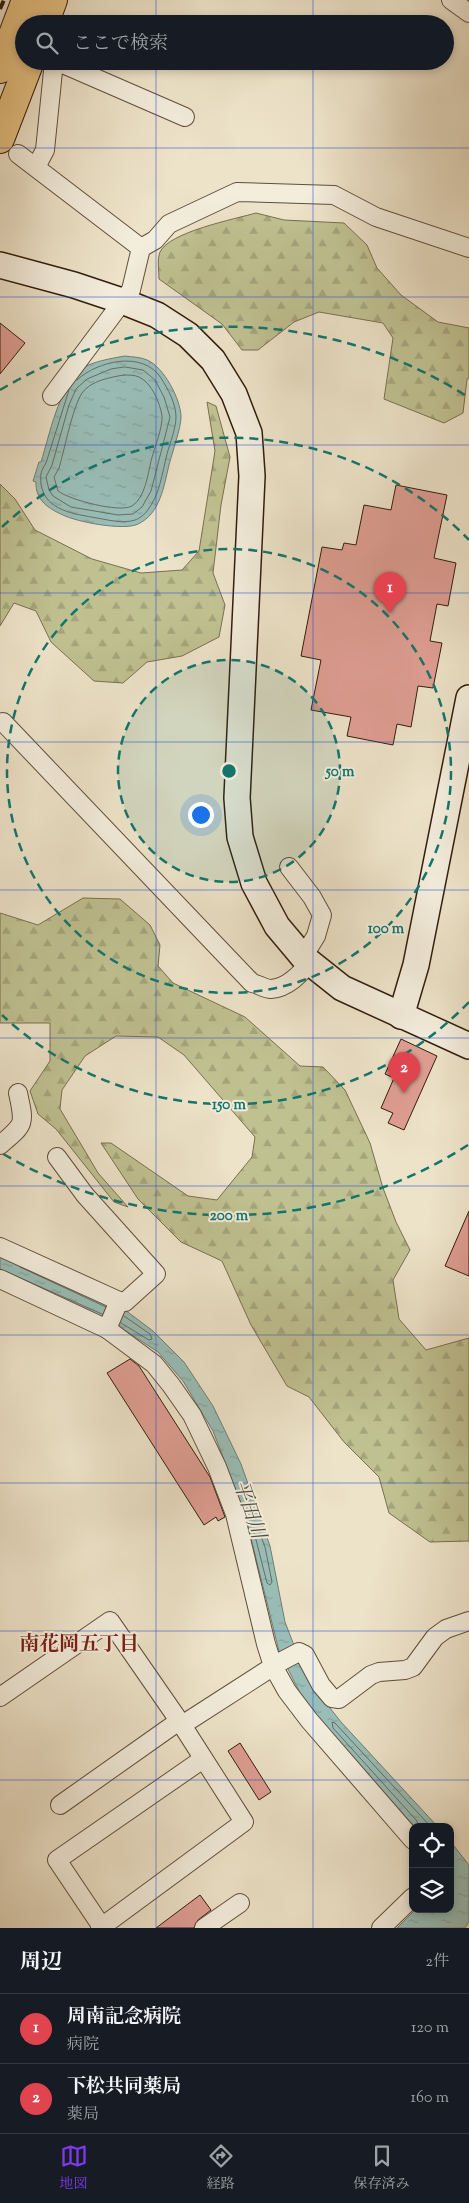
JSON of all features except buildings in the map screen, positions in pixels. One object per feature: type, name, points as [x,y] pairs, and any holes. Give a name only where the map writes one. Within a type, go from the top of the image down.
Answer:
[{"type":"highway","points":[[20,15],[26,0]]},
{"type":"highway","points":[[47,15],[53,0]]},
{"type":"highway","points":[[0,69],[15,29]]},
{"type":"highway","points":[[9,147],[28,70]]},
{"type":"street","points":[[451,0],[469,13]]},
{"type":"street","points":[[36,167],[46,150],[54,70]]},
{"type":"street","points":[[76,70],[185,117]]},
{"type":"street","points":[[9,147],[141,248]]},
{"type":"street","points":[[52,396],[130,290],[141,248],[155,240],[169,224],[237,192],[334,195],[376,217],[469,248]]},
{"type":"street","points":[[0,265],[74,285],[158,315],[188,335],[213,360],[234,394],[249,433],[252,476],[237,798],[240,837],[254,883],[276,926],[306,959],[342,988],[469,1046]]},
{"type":"street","points":[[401,1016],[416,965],[469,698]]},
{"type":"street","points":[[3,722],[252,983],[271,989],[286,985],[302,972],[322,915],[312,896],[289,867]]},
{"type":"street","points":[[0,1145],[20,1128],[23,1117],[18,1093]]},
{"type":"street","points":[[0,1247],[118,1303],[126,1302],[156,1274],[85,1195],[57,1157]]},
{"type":"street","points":[[0,1279],[108,1328],[154,1364],[192,1415],[217,1466],[235,1514],[264,1635],[287,1690],[309,1720],[409,1835]]},
{"type":"street","points":[[108,1328],[118,1303]]},
{"type":"street","points":[[0,1697],[110,1621],[180,1723],[204,1759],[244,1822],[101,1927],[56,1860],[204,1759]]},
{"type":"street","points":[[60,1804],[180,1723],[298,1652],[305,1655],[321,1686],[332,1698],[339,1699],[379,1672],[406,1670],[414,1666],[435,1637],[446,1629],[469,1621]]},
{"type":"street","points":[[381,1928],[409,1902]]},
{"type":"street","points":[[204,1928],[240,1903]]},
{"type":"green space","points":[[256,213],[284,220],[344,223],[367,245],[377,268],[401,295],[438,322],[469,328],[469,378],[467,379],[463,413],[444,423],[384,399],[393,338],[383,323],[319,312],[294,322],[258,350],[242,350],[222,324],[159,279],[158,262],[160,252],[176,238],[203,227]]},
{"type":"green space","points":[[207,402],[216,406],[230,457],[221,505],[213,573],[225,605],[219,637],[182,656],[147,662],[123,683],[94,681],[51,642],[36,611],[14,603],[0,626],[0,484],[15,499],[35,530],[92,559],[141,573],[182,570],[199,551],[215,451]]},
{"type":"green space","points":[[83,898],[120,899],[150,925],[160,945],[158,966],[173,983],[245,1017],[300,1066],[323,1067],[345,1090],[370,1143],[383,1188],[396,1222],[410,1250],[393,1280],[399,1319],[426,1350],[469,1338],[469,1541],[430,1542],[389,1513],[379,1477],[344,1442],[309,1397],[287,1386],[251,1325],[222,1261],[181,1242],[138,1199],[101,1143],[111,1143],[188,1196],[217,1200],[252,1157],[255,1137],[184,1055],[158,1037],[116,1036],[85,1056],[62,1090],[60,1109],[98,1173],[128,1207],[114,1202],[56,1129],[38,1114],[30,1091],[50,1061],[50,1023],[0,1023],[0,913],[38,925]]},
{"type":"water","points":[[125,356],[142,358],[159,369],[175,393],[180,410],[181,422],[160,499],[151,514],[138,524],[131,526],[122,527],[89,523],[70,518],[53,510],[40,499],[36,482],[33,481],[39,462],[41,462],[60,401],[72,379],[84,367],[108,359]]},
{"type":"water","name":"平田川","points":[[0,1252],[125,1310],[153,1331],[184,1362],[213,1406],[241,1464],[270,1546],[285,1622],[307,1679],[341,1722],[434,1823],[411,1823],[329,1731],[300,1693],[279,1651],[245,1514],[213,1431],[183,1381],[158,1352],[123,1329],[0,1273]]},
{"type":"water","points":[[454,1846],[469,1865],[469,1922],[465,1928],[397,1928],[412,1913],[454,1913]]},
{"type":"railway","points":[[0,9],[4,0]]},
{"type":"place","name":"周南記念病院","points":[[390,613]]},
{"type":"place","name":"下松共同薬局","points":[[404,1093]]},
{"type":"district","name":"南花岡五丁目","points":[[79,1645]]}]
